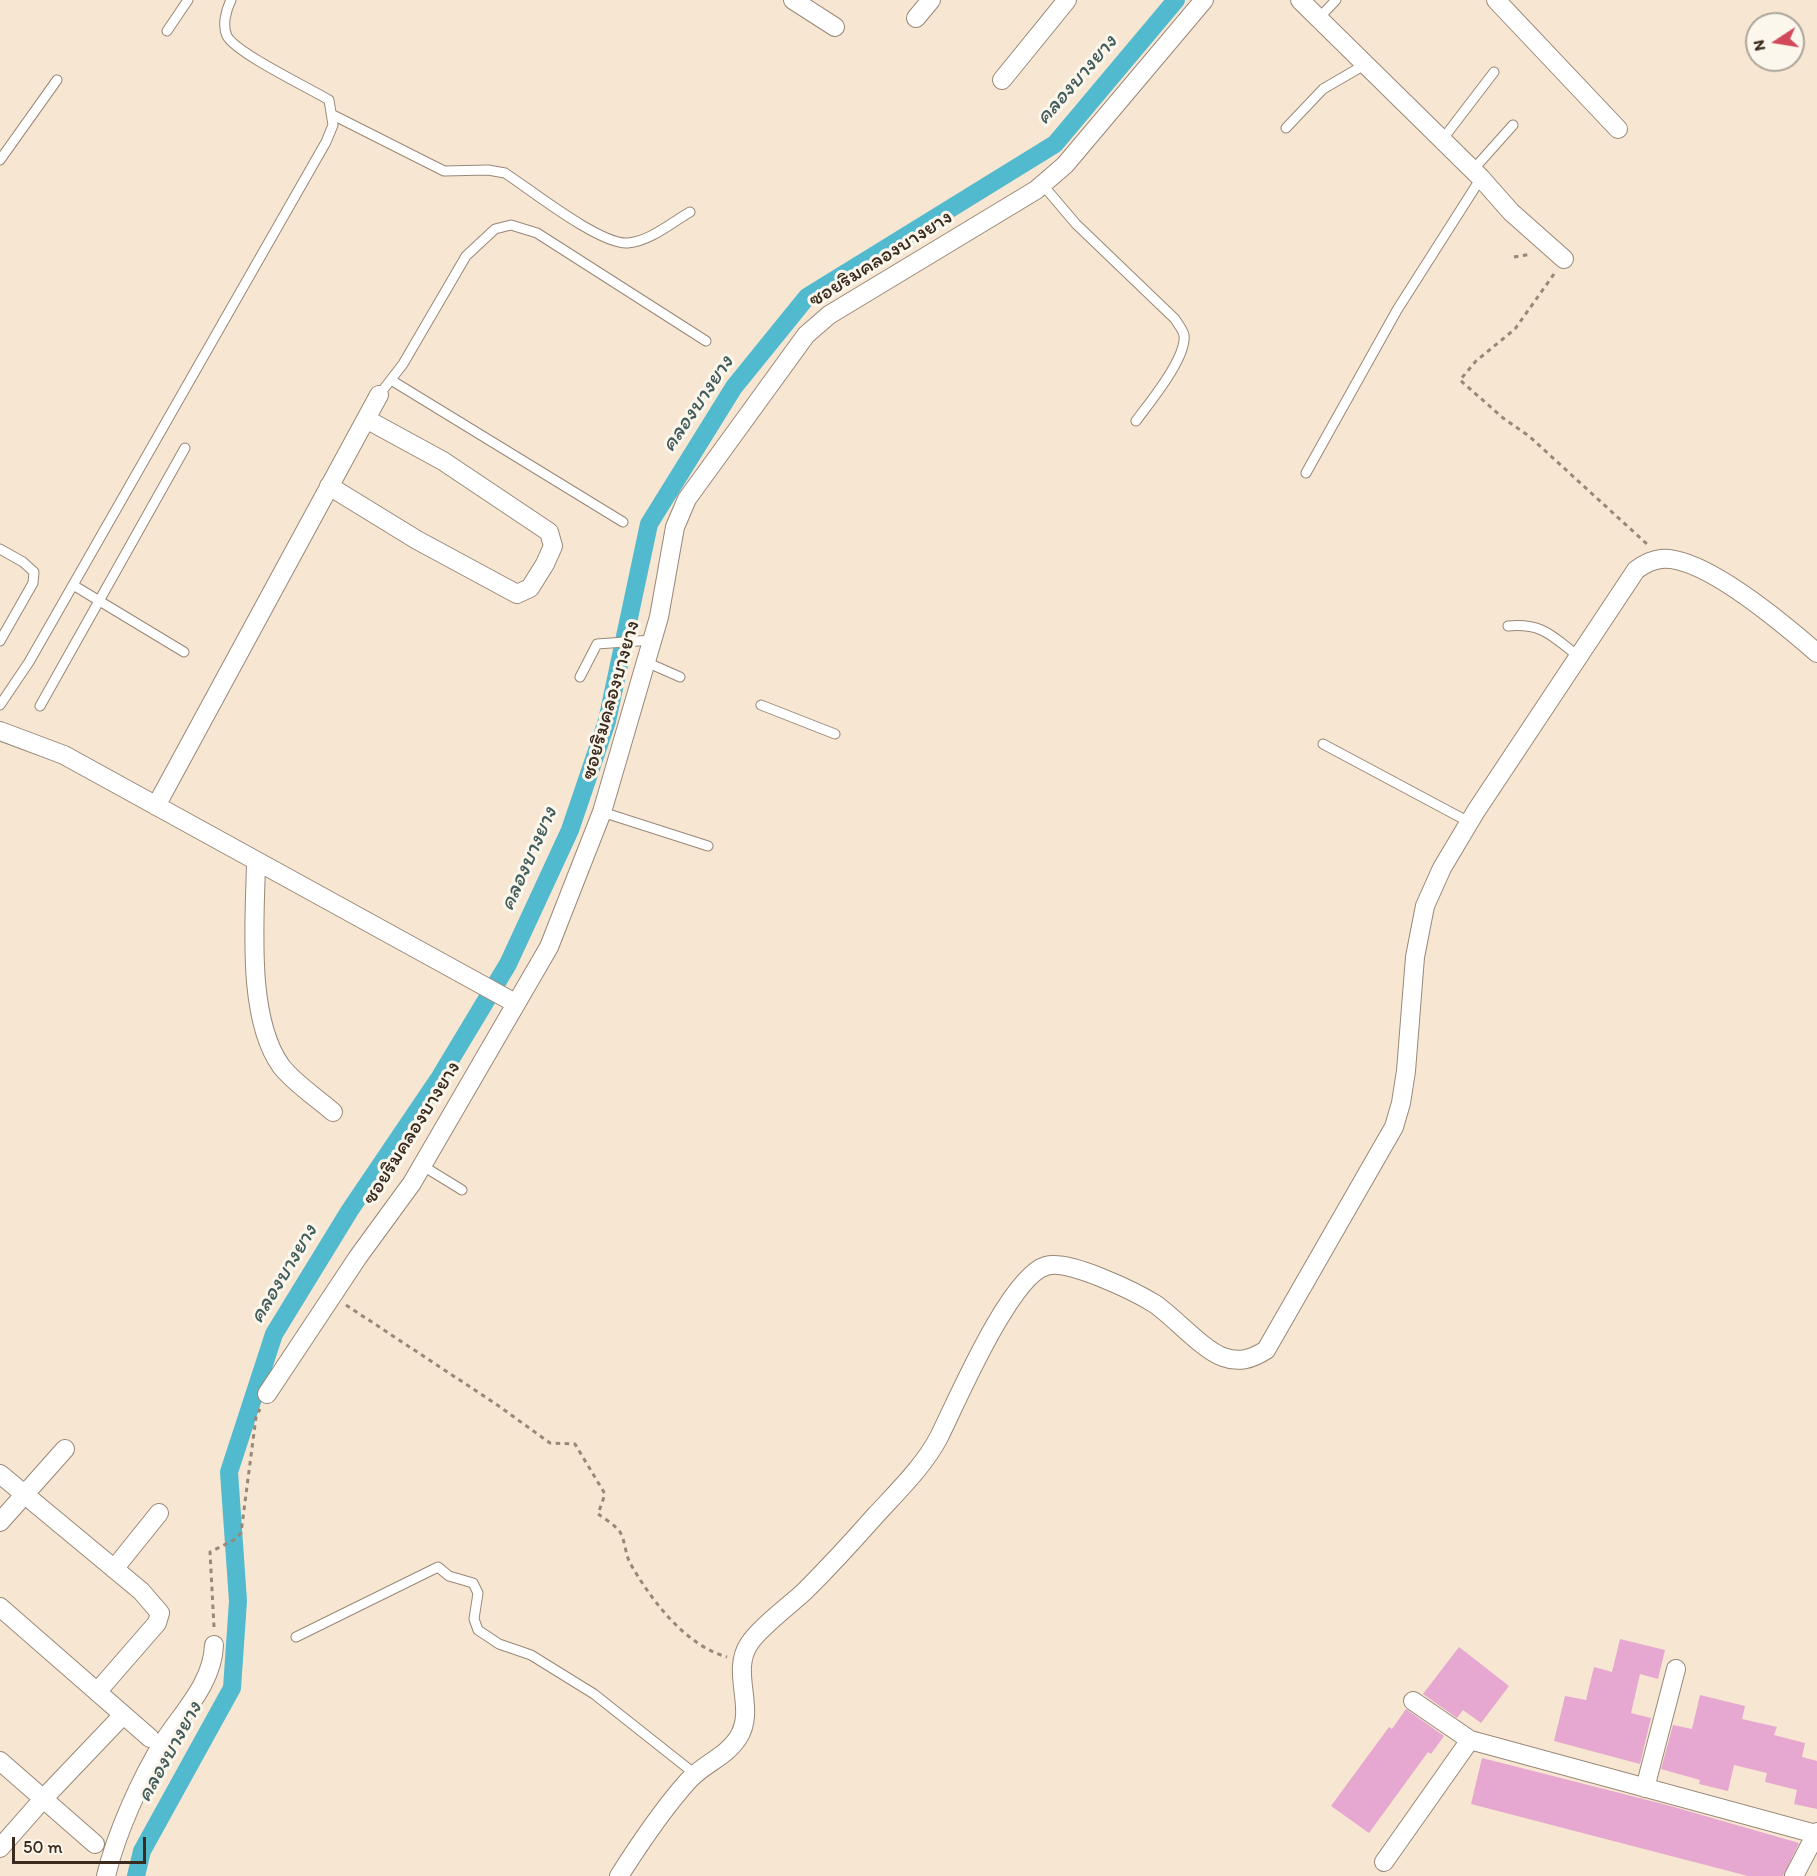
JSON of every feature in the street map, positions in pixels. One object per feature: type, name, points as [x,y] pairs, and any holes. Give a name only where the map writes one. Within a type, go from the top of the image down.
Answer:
[{"type":"street","points":[[793,0],[835,27]]},
{"type":"street","points":[[916,18],[931,0]]},
{"type":"street","points":[[1002,80],[1067,0]]},
{"type":"street","name":"ซอยริมคลองบางยาง","points":[[267,1394],[423,1166],[511,1000],[549,947],[602,812],[659,617],[668,555],[675,527],[687,499],[806,335],[829,315],[1042,184],[1065,165],[1204,0]]},
{"type":"street","points":[[1300,0],[1320,17],[1511,212],[1563,259]]},
{"type":"street","points":[[1496,0],[1618,129]]},
{"type":"street","points":[[156,806],[379,395]]},
{"type":"street","points":[[329,486],[417,540],[517,594],[530,588],[545,564],[552,546],[549,532],[443,461],[366,419]]},
{"type":"street","points":[[619,1876],[660,1813],[695,1774],[724,1754],[738,1738],[745,1724],[742,1661],[749,1643],[820,1576],[920,1464],[938,1438],[971,1370],[1024,1280],[1042,1266],[1057,1263],[1083,1270],[1154,1304],[1220,1357],[1236,1360],[1253,1358],[1266,1350],[1394,1127],[1401,1103],[1406,1071],[1415,957],[1425,906],[1442,868],[1636,570],[1646,563],[1662,559],[1679,560],[1704,571],[1773,614],[1817,653]]},
{"type":"street","points":[[0,731],[64,755],[511,1000]]},
{"type":"street","points":[[256,862],[258,988],[267,1034],[282,1066],[333,1112]]},
{"type":"street","points":[[0,1522],[65,1449]]},
{"type":"street","points":[[0,1474],[155,1604],[160,1613],[157,1623],[97,1692]]},
{"type":"street","points":[[114,1569],[159,1513]]},
{"type":"street","points":[[0,1607],[150,1738]]},
{"type":"street","points":[[106,1876],[127,1818],[149,1768],[202,1687],[214,1645]]},
{"type":"street","points":[[1645,1788],[1676,1669]]},
{"type":"street","points":[[1413,1701],[1470,1740],[1816,1833],[1794,1876]]},
{"type":"street","points":[[0,1848],[123,1715]]},
{"type":"street","points":[[1384,1862],[1470,1740]]},
{"type":"street","points":[[0,1761],[95,1844]]},
{"type":"lane","points":[[167,31],[188,0]]},
{"type":"lane","points":[[0,705],[29,662],[326,142],[333,125],[329,100],[243,50],[227,36],[224,18],[231,0]]},
{"type":"lane","points":[[1320,17],[1336,0]]},
{"type":"lane","points":[[1286,128],[1323,89],[1366,64]]},
{"type":"lane","points":[[1442,140],[1494,72]]},
{"type":"lane","points":[[0,160],[57,80]]},
{"type":"lane","points":[[333,115],[444,171],[488,170],[505,173],[593,231],[614,242],[644,239],[690,212]]},
{"type":"lane","points":[[1306,473],[1476,174],[1513,125]]},
{"type":"lane","points":[[1042,184],[1076,224],[1175,319],[1184,334],[1183,349],[1156,395],[1136,421]]},
{"type":"lane","points":[[379,395],[391,380],[466,256],[495,229],[511,225],[537,233],[706,341]]},
{"type":"lane","points":[[391,380],[623,522]]},
{"type":"lane","points":[[40,706],[185,448]]},
{"type":"lane","points":[[0,549],[23,562],[34,572],[33,583],[0,641]]},
{"type":"lane","points":[[73,585],[100,599],[184,652]]},
{"type":"lane","points":[[1508,627],[1530,625],[1545,631],[1578,656]]},
{"type":"lane","points":[[580,677],[592,649],[602,642],[652,640]]},
{"type":"lane","points":[[646,662],[680,677]]},
{"type":"lane","points":[[761,705],[834,734]]},
{"type":"lane","points":[[1323,744],[1470,822]]},
{"type":"lane","points":[[602,812],[708,846]]},
{"type":"lane","points":[[423,1166],[462,1190]]},
{"type":"lane","points":[[296,1637],[438,1567],[449,1576],[473,1583],[478,1593],[474,1619],[478,1630],[499,1644],[531,1655],[594,1694],[695,1774]]},
{"type":"path","points":[[1563,259],[1515,329],[1476,362],[1460,380],[1503,418],[1529,436],[1662,559]]},
{"type":"path","points":[[332,1296],[496,1404],[550,1443],[575,1444],[605,1494],[598,1514],[620,1532],[628,1558],[641,1582],[651,1592],[653,1603],[684,1632],[718,1655],[742,1661]]},
{"type":"path","points":[[214,1645],[210,1552],[242,1533],[256,1417],[267,1394]]},
{"type":"building","points":[[1620,1639],[1665,1650],[1658,1679],[1640,1674],[1631,1713],[1651,1718],[1640,1764],[1554,1741],[1565,1696],[1586,1700],[1594,1667],[1612,1672]]},
{"type":"building","points":[[1459,1647],[1509,1686],[1481,1723],[1463,1710],[1457,1718],[1423,1694]]},
{"type":"building","points":[[1700,1695],[1745,1706],[1742,1719],[1777,1727],[1774,1735],[1805,1743],[1802,1757],[1817,1761],[1817,1809],[1794,1804],[1797,1790],[1765,1782],[1767,1773],[1734,1765],[1728,1791],[1699,1784],[1700,1780],[1661,1769],[1673,1725],[1692,1729]]},
{"type":"building","points":[[1406,1709],[1444,1736],[1431,1754],[1428,1752],[1369,1833],[1331,1806],[1389,1727],[1392,1729]]},
{"type":"building","points":[[1482,1758],[1667,1805],[1799,1843],[1783,1876],[1748,1876],[1471,1804]]},
{"type":"waterway","name":"คลองบางยาง","points":[[136,1876],[142,1851],[232,1688],[238,1601],[229,1472],[274,1334],[350,1210],[440,1077],[508,964],[570,830],[607,721],[649,524],[734,387],[807,297],[1055,144],[1176,0]]}]
